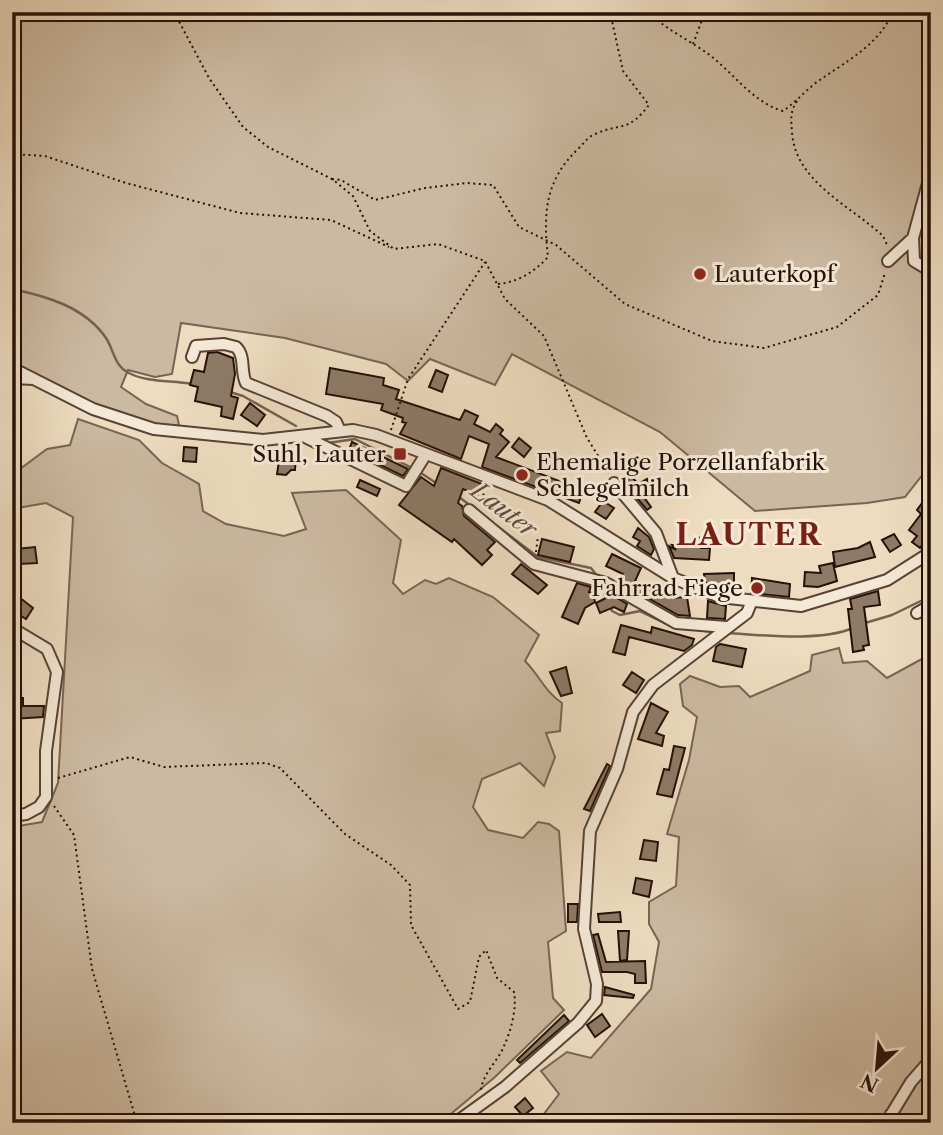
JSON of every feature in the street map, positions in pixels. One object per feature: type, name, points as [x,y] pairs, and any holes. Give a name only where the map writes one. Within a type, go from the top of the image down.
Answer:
[{"type":"street","points":[[931,148],[928,183],[913,238],[914,261],[924,267],[931,264]]},
{"type":"street","points":[[888,261],[913,238]]},
{"type":"street","points":[[192,357],[196,346],[204,344],[236,347],[242,355],[242,374],[246,383],[327,416],[336,422],[341,431]]},
{"type":"street","points":[[12,368],[93,410],[154,429],[263,440],[363,431],[389,439],[422,459],[490,480],[565,509],[673,578],[704,593],[751,603],[801,606],[821,602],[887,580],[931,552]]},
{"type":"street","points":[[12,378],[35,379]]},
{"type":"street","points":[[303,436],[406,486],[422,459]]},
{"type":"street","points":[[614,483],[656,533],[673,578]]},
{"type":"street","points":[[472,505],[534,564],[606,583],[676,623],[726,626]]},
{"type":"street","points":[[455,1123],[505,1087],[578,1023],[596,1001],[597,984],[584,929],[583,904],[587,852],[595,815],[617,769],[640,700],[653,685],[726,626],[747,613],[751,603]]},
{"type":"street","points":[[917,613],[931,605]]},
{"type":"street","points":[[12,628],[47,649],[57,672],[46,751],[46,797],[39,807],[26,814],[12,816]]},
{"type":"street","points":[[903,1123],[888,1118],[911,1082],[931,1059]]},
{"type":"path","points":[[174,12],[209,78],[243,127],[268,147],[299,160],[332,179],[353,196],[370,230],[394,249]]},
{"type":"path","points":[[497,284],[511,284],[538,268],[548,257],[546,216],[556,173],[566,159],[591,136],[610,129],[622,129],[635,122],[649,105],[624,71],[610,12]]},
{"type":"path","points":[[648,12],[706,52],[766,106],[783,111],[817,83],[855,59],[889,22],[893,12]]},
{"type":"path","points":[[653,16],[660,12]]},
{"type":"path","points":[[693,44],[705,12]]},
{"type":"path","points":[[332,179],[341,180],[375,201],[425,188],[467,183],[493,185],[519,227],[556,245],[625,304],[646,316],[712,341],[764,348],[837,327],[878,295],[888,261],[889,250],[883,236],[814,181],[802,164],[792,142],[790,112],[797,101]]},
{"type":"path","points":[[12,154],[45,156],[126,183],[240,213],[331,220],[394,249],[438,244],[485,261],[494,272],[505,299],[544,335],[587,438],[614,483]]},
{"type":"path","points":[[389,439],[392,421],[408,379],[485,261]]},
{"type":"path","points":[[472,505],[481,501],[490,480]]},
{"type":"path","points":[[537,548],[538,536]]},
{"type":"path","points":[[47,781],[130,757],[164,767],[266,763],[280,768],[345,834],[391,865],[410,885],[411,925],[458,1009],[470,1002],[479,957],[486,950],[497,978],[514,992],[516,1003],[505,1046],[482,1083],[479,1105]]},
{"type":"path","points":[[46,797],[64,816],[74,835],[92,969],[137,1123]]},
{"type":"shaded area","points":[[12,12],[931,12],[931,464],[905,497],[867,503],[755,511],[660,432],[512,354],[495,385],[430,359],[408,381],[386,364],[285,338],[181,323],[172,374],[155,377],[128,370],[121,387],[146,404],[177,416],[181,434],[120,420],[35,379],[12,378]]},
{"type":"shaded area","points":[[78,419],[139,440],[162,463],[199,484],[203,511],[226,524],[284,536],[306,529],[292,493],[346,490],[401,540],[393,583],[403,594],[425,580],[436,584],[449,578],[493,597],[539,635],[525,661],[551,694],[562,703],[560,731],[546,733],[555,757],[544,786],[520,763],[482,779],[473,807],[488,830],[523,838],[538,822],[549,824],[559,831],[566,931],[548,942],[553,998],[564,1010],[495,1077],[440,1123],[12,1123],[12,827],[42,822],[58,783],[73,517],[46,503],[12,509],[12,475],[47,449],[70,445]]},
{"type":"shaded area","points":[[839,648],[843,663],[867,661],[887,678],[931,654],[931,1123],[537,1123],[559,1094],[541,1071],[567,1052],[591,1058],[651,989],[659,942],[649,924],[649,902],[676,886],[679,837],[667,834],[689,760],[697,717],[683,706],[680,684],[690,676],[720,687],[739,686],[750,697],[810,671],[812,655]]},
{"type":"building","points":[[217,352],[233,358],[235,374],[231,396],[238,398],[233,419],[221,416],[222,407],[195,401],[198,387],[190,385],[194,370],[204,372],[208,353]]},
{"type":"building","points":[[330,368],[384,378],[383,385],[399,390],[396,399],[460,420],[465,410],[478,416],[474,424],[490,432],[496,424],[503,430],[500,434],[509,442],[496,457],[583,490],[579,503],[482,467],[489,444],[469,436],[461,459],[400,434],[406,423],[402,422],[403,418],[381,410],[383,404],[326,394]]},
{"type":"building","points":[[436,370],[448,375],[442,392],[429,387]]},
{"type":"building","points":[[250,403],[265,415],[257,426],[241,415]]},
{"type":"building","points":[[519,438],[531,448],[524,457],[512,447]]},
{"type":"building","points":[[352,442],[408,469],[403,476],[349,450]]},
{"type":"building","points":[[184,447],[197,448],[196,462],[183,461]]},
{"type":"building","points":[[280,454],[296,455],[295,470],[286,475],[277,474]]},
{"type":"building","points":[[441,468],[482,484],[478,495],[463,489],[458,503],[462,506],[464,516],[495,542],[487,550],[492,555],[482,565],[454,539],[452,542],[399,505],[421,477],[434,486]]},
{"type":"building","points":[[631,476],[638,484],[647,479],[651,487],[641,493],[651,507],[647,510],[625,484]]},
{"type":"building","points":[[360,480],[380,489],[377,496],[357,487]]},
{"type":"building","points":[[603,501],[614,508],[606,519],[595,512]]},
{"type":"building","points":[[922,503],[931,509],[931,535],[920,548],[912,542],[917,536],[909,530],[921,514],[917,510]]},
{"type":"building","points":[[638,528],[649,537],[654,549],[651,555],[637,546],[640,541],[633,537]]},
{"type":"building","points":[[894,534],[901,545],[890,552],[882,540]]},
{"type":"building","points":[[693,537],[702,538],[701,548],[710,548],[709,560],[674,558],[669,546],[676,550],[672,545],[693,547]]},
{"type":"building","points":[[542,539],[574,547],[570,562],[538,555]]},
{"type":"building","points":[[870,542],[875,557],[835,567],[833,552],[858,548]]},
{"type":"building","points":[[35,547],[37,563],[19,564],[17,549]]},
{"type":"building","points":[[612,554],[641,568],[635,581],[672,598],[687,597],[690,616],[678,615],[620,582],[623,574],[606,566]]},
{"type":"building","points":[[833,563],[837,581],[818,587],[804,586],[805,572],[821,573],[819,566]]},
{"type":"building","points":[[521,564],[547,585],[538,594],[512,574]]},
{"type":"building","points":[[734,573],[734,586],[716,587],[705,582],[704,574]]},
{"type":"building","points":[[752,578],[790,584],[789,597],[751,593]]},
{"type":"building","points":[[577,583],[591,587],[589,592],[593,593],[595,602],[585,608],[578,624],[562,617]]},
{"type":"building","points":[[878,591],[880,605],[864,607],[869,645],[863,646],[864,650],[853,652],[848,609],[852,609],[850,599]]},
{"type":"building","points":[[15,594],[33,608],[26,619],[12,610]]},
{"type":"building","points":[[612,595],[627,604],[624,612],[614,607],[600,613],[596,603]]},
{"type":"building","points":[[708,601],[726,606],[725,619],[707,618]]},
{"type":"building","points":[[621,625],[651,633],[652,627],[694,639],[692,645],[684,651],[629,637],[625,655],[613,652]]},
{"type":"building","points":[[720,644],[746,649],[742,667],[713,661],[716,647]]},
{"type":"building","points":[[566,667],[572,693],[561,696],[550,672]]},
{"type":"building","points":[[632,672],[644,680],[636,693],[623,685]]},
{"type":"building","points":[[12,698],[23,698],[23,706],[44,706],[43,717],[12,719]]},
{"type":"building","points":[[651,703],[668,712],[656,733],[664,736],[662,746],[638,739]]},
{"type":"building","points":[[674,746],[685,748],[672,797],[657,794],[664,769],[669,770]]},
{"type":"building","points":[[607,764],[610,766],[590,811],[584,809]]},
{"type":"building","points":[[644,840],[658,842],[656,861],[640,859]]},
{"type":"building","points":[[636,878],[652,881],[649,897],[633,893]]},
{"type":"building","points":[[568,904],[578,904],[577,922],[568,922]]},
{"type":"building","points":[[620,912],[621,922],[599,922],[598,914]]},
{"type":"building","points":[[618,931],[629,931],[627,960],[620,961]]},
{"type":"building","points":[[598,934],[606,962],[645,961],[646,983],[635,983],[635,974],[627,972],[602,972],[593,935]]},
{"type":"building","points":[[605,987],[634,995],[633,998],[604,995]]},
{"type":"building","points":[[602,1014],[610,1026],[595,1037],[587,1025]]},
{"type":"building","points":[[564,1015],[569,1021],[520,1063],[517,1060]]},
{"type":"building","points":[[525,1098],[533,1108],[523,1116],[515,1107]]},
{"type":"waterway","name":"Lauter","points":[[12,289],[64,304],[87,318],[106,338],[117,362],[129,373],[152,380],[192,384]]},
{"type":"waterway","name":"Lauter","points":[[230,392],[243,396],[296,426]]},
{"type":"waterway","name":"Lauter","points":[[328,443],[355,439],[412,468]]},
{"type":"waterway","name":"Lauter","points":[[418,471],[436,483]]},
{"type":"waterway","name":"Lauter","points":[[459,497],[538,557],[591,568],[598,577]]},
{"type":"waterway","name":"Lauter","points":[[602,587],[607,600]]},
{"type":"waterway","name":"Lauter","points":[[865,623],[892,615],[931,596]]},
{"type":"waterway","name":"Lauter","points":[[610,606],[612,611],[620,615],[640,611],[669,625]]},
{"type":"waterway","name":"Lauter","points":[[728,633],[808,636],[853,628]]},
{"type":"waterway","name":"Lauter","points":[[689,629],[714,632]]},
{"type":"waterway","points":[[492,1123],[503,1114]]},
{"type":"place","name":"Lauterkopf","points":[[700,274]]},
{"type":"place","name":"Suhl, Lauter","points":[[400,454]]},
{"type":"place","name":"Ehemalige Porzellanfabrik Schlegelmilch","points":[[522,475]]},
{"type":"place","name":"Fahrrad Fiege","points":[[757,588]]},
{"type":"district","name":"LAUTER","points":[[749,535]]}]
